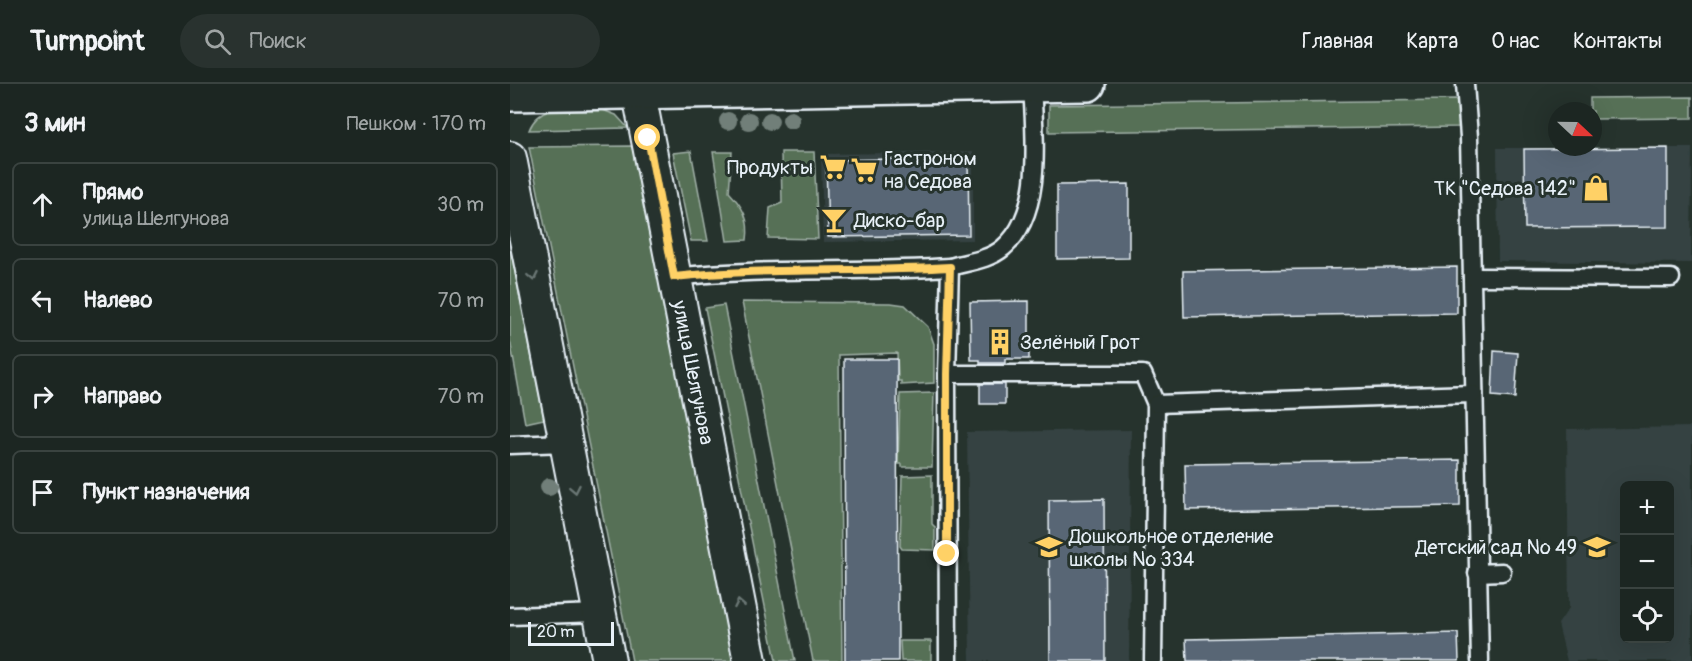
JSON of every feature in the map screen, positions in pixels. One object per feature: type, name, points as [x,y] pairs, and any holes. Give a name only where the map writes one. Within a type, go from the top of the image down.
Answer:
[{"type":"main road","points":[[510,94],[638,87],[1088,84]]},
{"type":"street","name":"улица Шелгунова","points":[[638,87],[750,661]]},
{"type":"street","points":[[510,158],[609,661]]},
{"type":"lane","points":[[674,277],[723,272],[950,267],[982,259],[1001,250],[1016,235],[1026,216],[1033,194],[1032,84]]},
{"type":"lane","points":[[1465,84],[1469,137],[1480,661]]},
{"type":"lane","points":[[948,661],[947,374],[950,267]]},
{"type":"lane","points":[[1472,277],[1671,278]]},
{"type":"lane","points":[[947,374],[1143,374],[1156,404],[1153,661]]},
{"type":"lane","points":[[1156,404],[1473,394]]},
{"type":"lane","points":[[510,445],[566,442]]},
{"type":"lane","points":[[1477,573],[1502,572]]},
{"type":"lane","points":[[510,616],[600,613]]},
{"type":"shaded area","points":[[1497,148],[1548,148],[1548,156],[1602,156],[1602,148],[1692,148],[1691,263],[1498,261]]},
{"type":"shaded area","points":[[973,152],[973,240],[823,242],[821,154]]},
{"type":"shaded area","name":"Детский сад № 49","points":[[1692,427],[1692,661],[1567,661],[1558,624],[1569,608],[1567,429]]},
{"type":"shaded area","name":"Дошкольное отделение школы № 334","points":[[1131,430],[1129,661],[970,661],[967,432]]},
{"type":"green space","points":[[1692,97],[1692,118],[1602,119],[1602,102],[1590,102],[1590,98]]},
{"type":"green space","points":[[1455,100],[1459,104],[1459,127],[1049,132],[1049,105]]},
{"type":"green space","points":[[567,108],[597,108],[616,115],[628,128],[529,130],[534,121],[549,111]]},
{"type":"green space","points":[[632,146],[734,661],[632,661],[529,147]]},
{"type":"green space","points":[[691,151],[708,241],[691,241],[673,153]]},
{"type":"green space","points":[[713,152],[732,152],[729,192],[744,214],[747,240],[727,241]]},
{"type":"green space","points":[[781,152],[814,152],[818,239],[768,238],[770,208],[782,203]]},
{"type":"green space","points":[[510,247],[544,419],[525,423],[510,340]]},
{"type":"green space","points":[[742,302],[905,305],[928,327],[934,344],[934,383],[901,385],[901,381],[898,381],[897,353],[839,355],[842,661],[813,661]]},
{"type":"green space","points":[[724,305],[795,661],[776,661],[705,308]]},
{"type":"green space","points":[[934,393],[932,467],[902,467],[902,464],[898,464],[900,394]]},
{"type":"green space","points":[[932,475],[932,524],[935,527],[935,550],[902,549],[900,546],[902,476]]},
{"type":"green space","points":[[900,641],[931,641],[931,661],[901,661]]},
{"type":"building","name":"ТК \"Седова 142\"","points":[[1602,148],[1668,148],[1668,227],[1525,228],[1524,149],[1548,149],[1548,156],[1602,156]]},
{"type":"building","points":[[968,158],[969,235],[828,237],[826,160]]},
{"type":"building","points":[[1129,184],[1129,258],[1057,259],[1057,185]]},
{"type":"building","points":[[1457,267],[1457,313],[1184,317],[1183,271]]},
{"type":"building","name":"Зелёный Грот","points":[[1029,301],[1029,359],[1005,359],[1005,363],[980,363],[980,360],[971,360],[970,302]]},
{"type":"building","points":[[1494,351],[1518,353],[1515,398],[1492,396]]},
{"type":"building","points":[[844,359],[897,359],[898,661],[845,661]]},
{"type":"building","points":[[980,384],[1005,384],[1005,404],[980,404]]},
{"type":"building","points":[[1460,460],[1460,506],[1186,510],[1185,464]]},
{"type":"building","points":[[1104,499],[1105,661],[1050,661],[1049,500]]},
{"type":"building","points":[[1458,633],[1459,661],[1187,661],[1186,639]]},
{"type":"place","name":"Продукты","points":[[833,167]]},
{"type":"place","name":"Гастроном на Седова","points":[[864,170]]},
{"type":"place","name":"ТК \"Седова 142\"","points":[[1596,188]]},
{"type":"place","name":"Диско-бар","points":[[834,220]]},
{"type":"place","name":"Зелёный Грот","points":[[1000,342]]},
{"type":"place","name":"Дошкольное отделение школы № 334","points":[[1049,547]]},
{"type":"place","name":"Детский сад № 49","points":[[1597,547]]},
{"type":"route","points":[[648,138],[674,277],[723,272],[950,267],[947,374],[947,554]]}]
